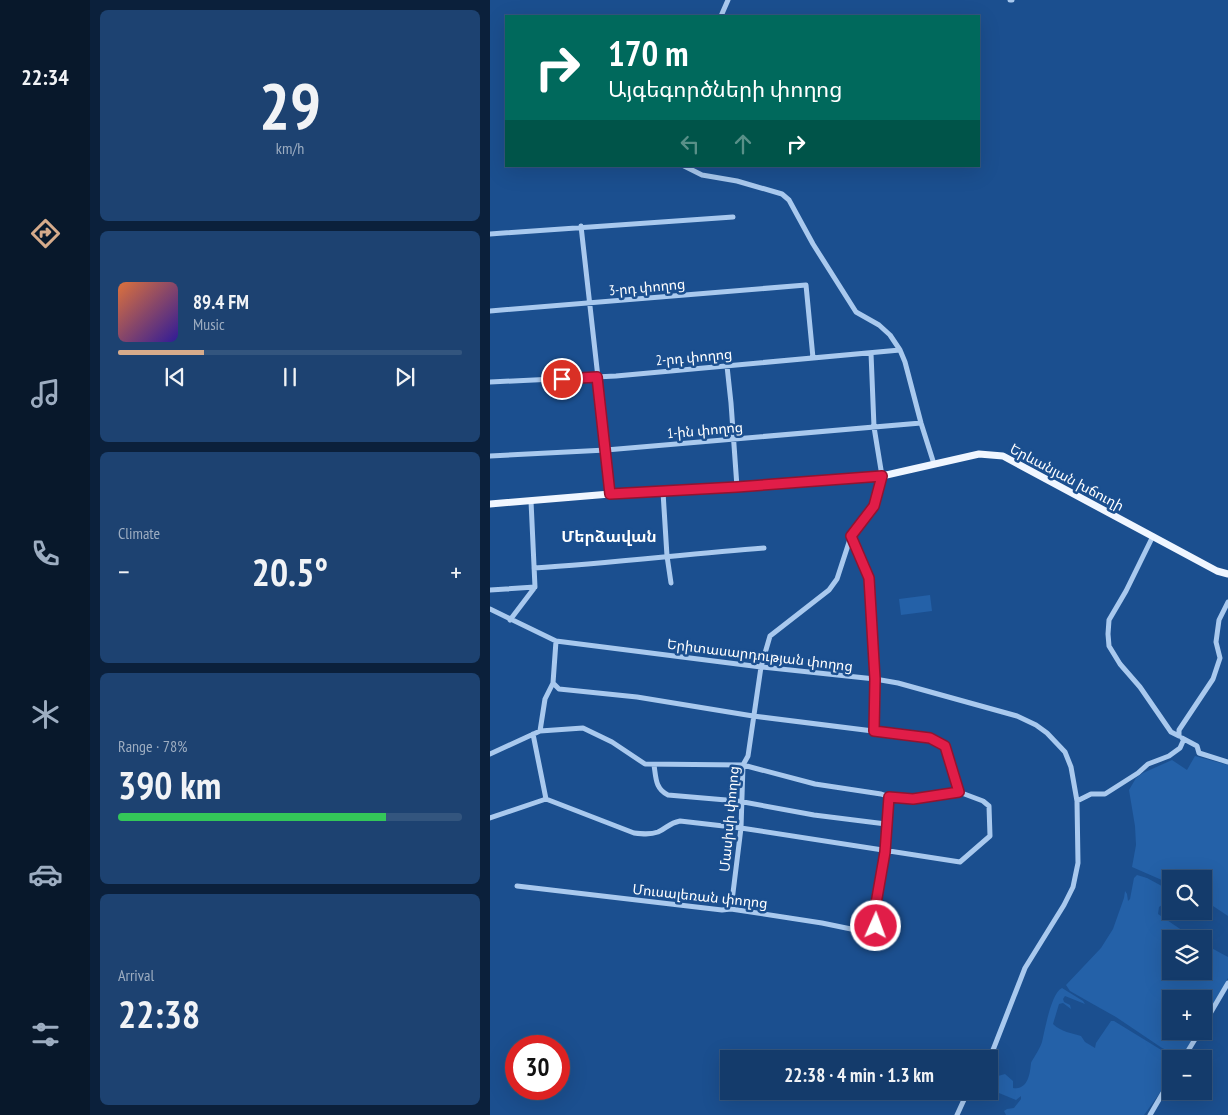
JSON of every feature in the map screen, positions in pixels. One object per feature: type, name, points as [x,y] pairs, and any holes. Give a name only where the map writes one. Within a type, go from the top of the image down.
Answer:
[{"type":"main road","name":"Երևանյան խճուղի","points":[[490,504],[882,476],[979,454],[1003,456],[1217,571],[1228,574]]},
{"type":"street","points":[[721,15],[728,0]]},
{"type":"street","points":[[685,167],[702,175],[737,181],[782,194],[789,200],[813,244],[856,312],[880,325],[890,335],[900,350],[934,464]]},
{"type":"street","points":[[490,234],[580,226],[733,217]]},
{"type":"street","points":[[580,226],[610,494]]},
{"type":"street","name":"3-րդ փողոց","points":[[490,311],[806,286],[813,358]]},
{"type":"street","name":"2-րդ փողոց","points":[[490,382],[597,377],[900,350]]},
{"type":"street","points":[[871,353],[874,428],[882,476]]},
{"type":"street","points":[[726,366],[737,487]]},
{"type":"street","name":"1-ին փողոց","points":[[490,456],[606,450],[921,423]]},
{"type":"street","name":"Մասիսի փողոց","points":[[731,909],[741,828],[743,765],[748,756],[761,667],[770,636],[819,599],[837,579],[851,536],[874,506],[882,476]]},
{"type":"street","points":[[663,492],[667,556],[671,583]]},
{"type":"street","points":[[510,620],[535,587],[531,501]]},
{"type":"street","points":[[851,536],[869,578],[875,679],[874,731]]},
{"type":"street","points":[[1153,536],[1126,591],[1109,620],[1109,646],[1120,664],[1140,687],[1171,732],[1197,746],[1199,753],[1228,762]]},
{"type":"street","points":[[534,568],[600,564],[764,548]]},
{"type":"street","points":[[490,590],[535,587]]},
{"type":"street","points":[[1077,801],[1091,794],[1106,794],[1132,778],[1148,764],[1169,756],[1180,748],[1181,737],[1179,730],[1213,678],[1220,658],[1216,642],[1218,620],[1228,602]]},
{"type":"street","name":"Երիտասարդության փողոց","points":[[490,609],[556,641],[898,683],[1017,716],[1036,725],[1047,733],[1065,752],[1071,767],[1077,801],[1078,863],[1073,887],[1064,905],[1025,968],[994,1050]]},
{"type":"street","points":[[540,730],[545,699],[553,683],[556,641]]},
{"type":"street","points":[[553,683],[559,689],[637,697],[753,716],[930,738],[945,746],[959,792]]},
{"type":"street","points":[[490,754],[540,730],[583,728],[612,742],[645,764],[743,765],[816,784],[881,794],[889,797],[913,799],[959,792],[982,801],[989,806],[990,836],[960,862],[885,852],[741,828],[680,821],[670,823],[659,831],[647,834],[634,833],[546,799],[490,818]]},
{"type":"street","points":[[533,734],[546,799]]},
{"type":"street","points":[[654,765],[658,786],[664,793],[738,800],[814,815],[886,824]]},
{"type":"street","points":[[885,852],[889,797]]},
{"type":"street","name":"Մուսալեռան փողոց","points":[[517,886],[722,910],[731,909],[880,935],[874,915],[885,852]]},
{"type":"street","points":[[1212,1010],[1228,983]]},
{"type":"street","points":[[1150,1115],[1162,1094]]},
{"type":"street","points":[[957,1115],[964,1100]]},
{"type":"shaded area","points":[[930,595],[932,611],[901,615],[899,599]]},
{"type":"shaded area","points":[[1195,756],[1228,765],[1228,916],[1212,905],[1212,870],[1162,870],[1162,880],[1132,867],[1136,845],[1129,790],[1136,778],[1143,773],[1172,760],[1187,770]]},
{"type":"shaded area","points":[[1137,875],[1162,886],[1162,905],[1159,907],[1158,914],[1162,917],[1162,920],[1167,920],[1182,930],[1162,930],[1162,980],[1212,980],[1212,948],[1228,957],[1228,978],[1212,1006],[1212,990],[1162,990],[1162,1040],[1192,1040],[1185,1050],[1167,1050],[1162,1048],[1116,1017],[1070,991],[1066,985],[1101,948],[1113,929],[1125,891],[1128,901],[1130,899],[1134,878]]},
{"type":"shaded area","points":[[1062,988],[1085,1004],[1065,996],[1064,1002],[1070,1005],[1071,1009],[1063,1003],[1059,1004],[1053,1024],[1059,1029],[1081,1036],[1085,1042],[1095,1048],[1096,1043],[1111,1021],[1114,1021],[1162,1050],[1162,1088],[1144,1115],[1006,1115],[1004,1111],[1014,1108],[1021,1099],[1021,1096],[1016,1100],[998,1093],[998,1076],[1005,1074],[1013,1081],[1013,1088],[1018,1088],[1025,1084],[1029,1076],[1031,1063],[1040,1048],[1052,1004],[1058,991]]},
{"type":"district","name":"Մերձավան","points":[[609,536]]},
{"type":"route","points":[[562,379],[597,377],[610,494],[663,492],[882,476],[874,506],[851,536],[869,578],[875,679],[874,731],[930,738],[945,746],[959,792],[913,799],[889,797],[885,852],[874,915],[876,926]]}]
